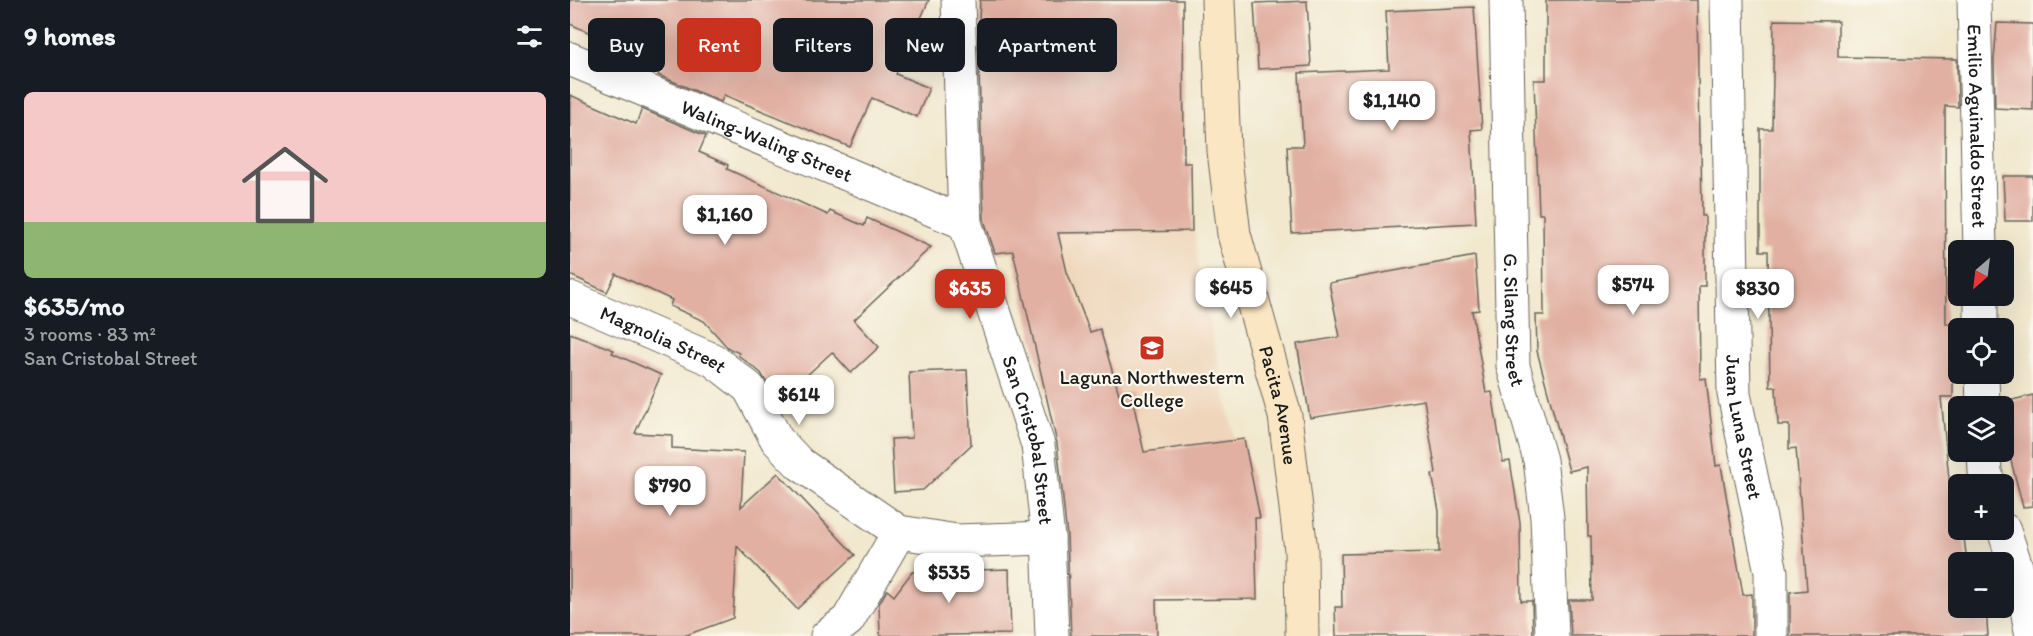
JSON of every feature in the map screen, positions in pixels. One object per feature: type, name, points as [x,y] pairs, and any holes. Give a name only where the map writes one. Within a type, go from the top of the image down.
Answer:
[{"type":"main road","name":"Pacita Avenue","points":[[1218,0],[1224,151],[1234,234],[1285,416],[1301,550],[1302,636]]},
{"type":"street","name":"San Cristobal Street","points":[[958,0],[965,223],[1038,445],[1048,538],[1052,636]]},
{"type":"street","name":"G. Silang Street","points":[[1506,0],[1513,366],[1540,460],[1547,518],[1552,636]]},
{"type":"street","name":"Juan Luna Street","points":[[1727,0],[1734,394],[1771,572],[1771,636]]},
{"type":"street","name":"Emilio Aguinaldo Street","points":[[1974,0],[1980,240]]},
{"type":"street","name":"Waling-Waling Street","points":[[570,59],[965,223]]},
{"type":"street","name":"Magnolia Street","points":[[570,298],[713,360],[749,388],[777,440],[800,464],[899,532],[957,541],[1048,538]]},
{"type":"street","points":[[826,636],[848,620],[899,532]]},
{"type":"street","points":[[2007,540],[2023,588],[2032,636]]},
{"type":"shaded area","name":"Laguna Northwestern College","points":[[1189,168],[1198,270],[1253,524],[1132,521],[1059,274],[1051,169]]},
{"type":"building","points":[[570,0],[929,0],[921,18],[885,18],[885,72],[897,72],[896,74],[929,88],[917,117],[872,98],[850,147],[724,95],[721,102],[658,75],[659,72],[665,72],[665,18],[588,18],[588,32],[570,24]]},
{"type":"building","points":[[980,0],[1183,0],[1184,163],[1191,163],[1192,231],[1058,233],[1067,272],[1090,332],[1100,329],[1119,394],[1131,392],[1144,452],[1244,439],[1260,518],[1255,518],[1257,599],[1156,600],[1157,636],[1071,636],[1067,536],[1057,443],[1013,251],[995,253],[984,220],[979,72],[1117,72],[1117,18],[979,18]]},
{"type":"building","points":[[1546,0],[1697,0],[1699,145],[1701,145],[1702,216],[1705,216],[1705,286],[1699,286],[1700,379],[1706,378],[1716,466],[1721,465],[1743,595],[1752,594],[1752,636],[1571,636],[1569,600],[1592,600],[1591,536],[1588,536],[1587,467],[1569,471],[1537,351],[1536,315],[1544,315],[1543,214],[1539,214],[1534,80],[1546,80]]},
{"type":"building","points":[[1307,1],[1311,66],[1258,69],[1254,3]]},
{"type":"building","points":[[1474,7],[1482,129],[1471,130],[1476,223],[1292,233],[1287,146],[1303,146],[1299,73],[1389,69],[1386,11]]},
{"type":"building","points":[[1774,20],[1838,21],[1838,57],[1957,59],[1958,107],[1945,106],[1946,324],[1948,324],[1948,384],[1953,384],[1953,396],[1941,397],[1949,474],[1948,540],[1964,540],[1966,552],[1948,552],[1948,618],[1987,618],[1988,636],[1790,636],[1790,592],[1807,590],[1796,448],[1789,449],[1789,425],[1778,425],[1776,387],[1770,387],[1768,251],[1760,251],[1760,129],[1772,129]]},
{"type":"building","points":[[1997,23],[2033,24],[2033,110],[1995,108],[1994,60]]},
{"type":"building","points":[[570,95],[636,124],[642,109],[706,136],[699,152],[728,165],[727,169],[828,215],[830,211],[864,226],[867,218],[931,247],[854,320],[879,347],[851,373],[832,352],[778,402],[761,373],[738,355],[739,353],[728,348],[704,321],[670,306],[672,300],[616,274],[607,292],[570,275]]},
{"type":"building","points":[[2003,176],[2033,176],[2033,221],[2005,221]]},
{"type":"building","points":[[1475,256],[1479,310],[1472,311],[1486,393],[1492,392],[1503,462],[1510,461],[1520,523],[1521,601],[1532,601],[1533,636],[1336,636],[1335,607],[1342,607],[1341,554],[1439,552],[1439,511],[1432,474],[1436,473],[1424,400],[1310,418],[1297,344],[1340,337],[1329,283]]},
{"type":"building","points":[[570,333],[614,350],[612,353],[661,375],[635,433],[672,435],[672,448],[744,452],[741,507],[778,473],[855,555],[797,609],[737,546],[733,618],[684,636],[570,636]]},
{"type":"building","points":[[967,370],[971,445],[923,490],[894,492],[891,439],[912,438],[909,372]]},
{"type":"building","points":[[2033,395],[2033,506],[2023,507],[2011,462],[2014,462],[2014,400]]},
{"type":"building","points":[[1009,569],[1011,634],[880,636],[879,604],[887,590],[894,596],[912,572]]},
{"type":"place","name":"Laguna Northwestern College","points":[[1152,348]]}]
